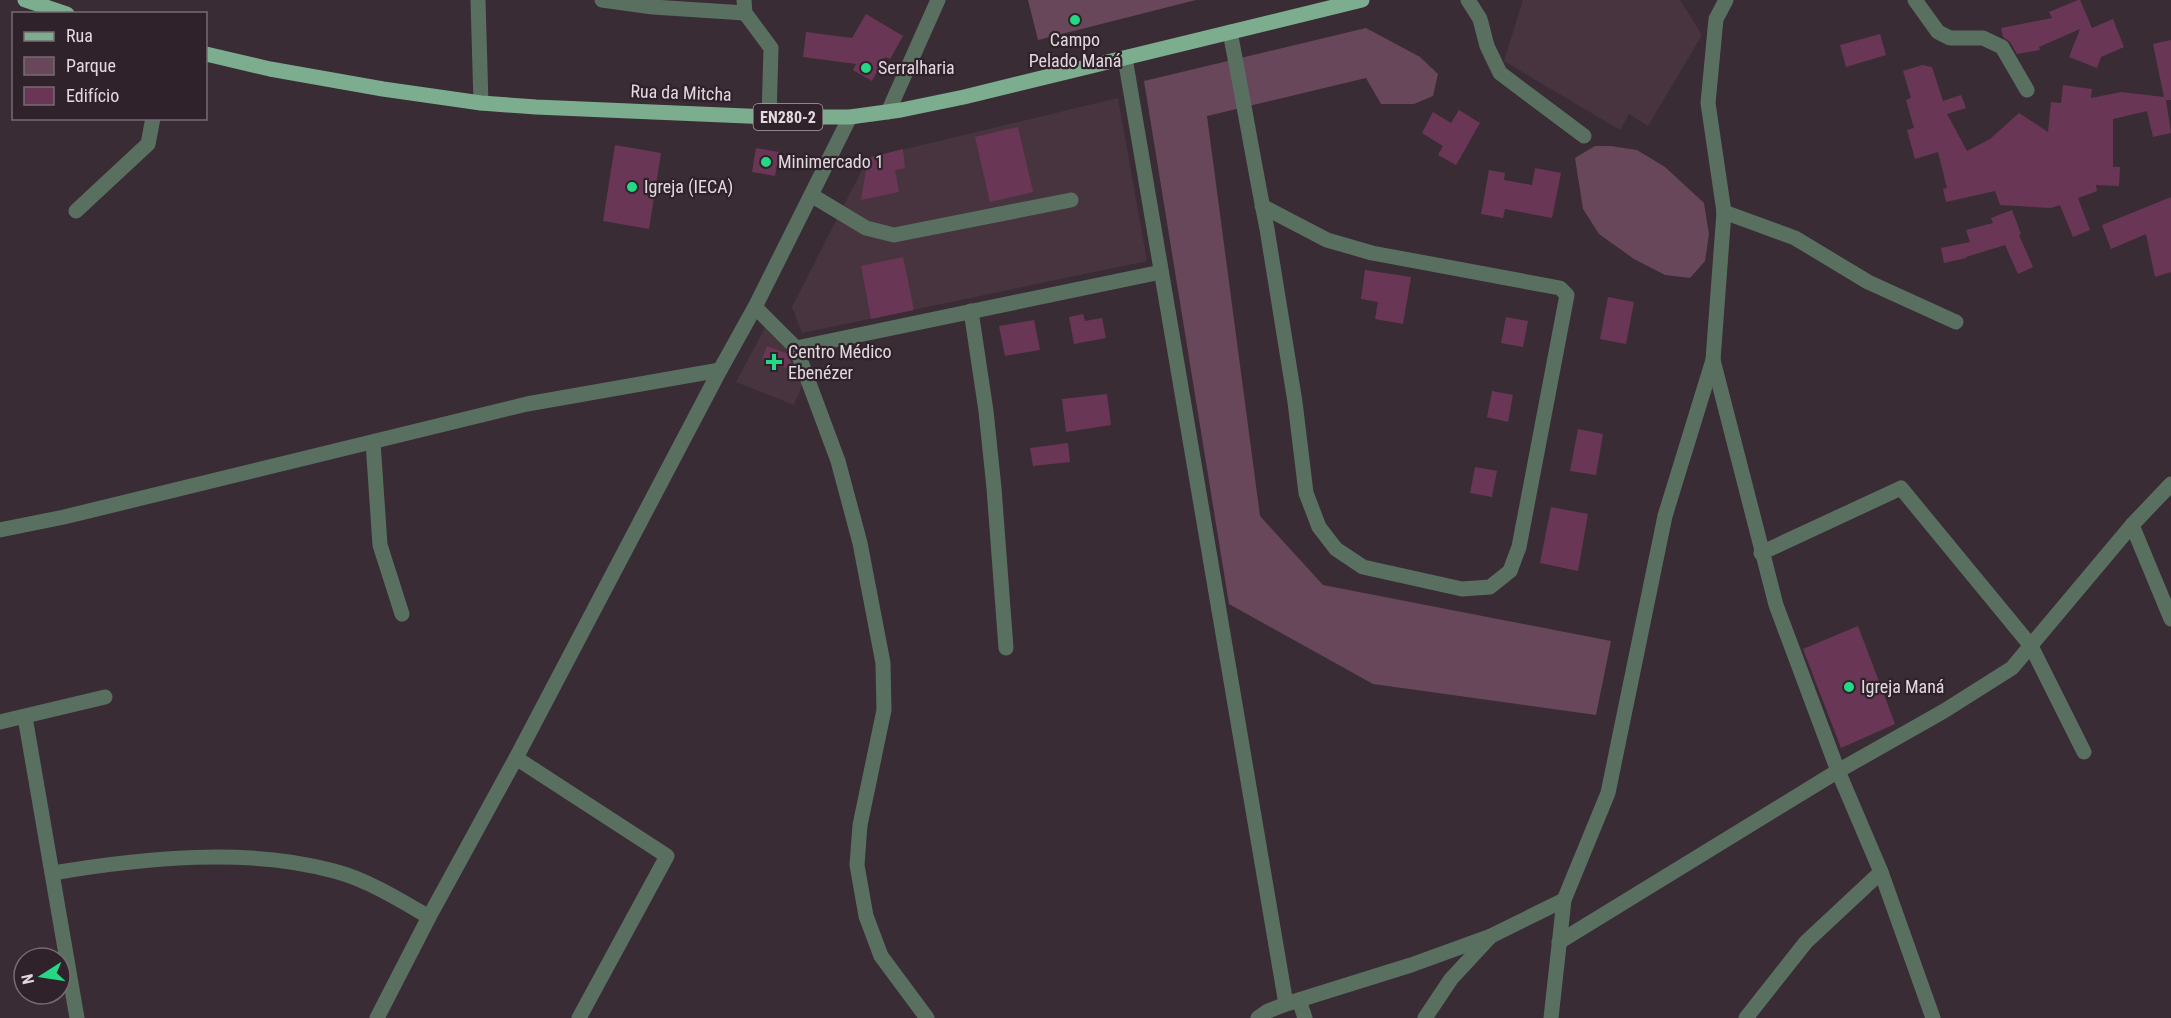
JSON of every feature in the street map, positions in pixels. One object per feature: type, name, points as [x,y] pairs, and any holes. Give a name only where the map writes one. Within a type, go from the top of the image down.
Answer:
[{"type":"main road","points":[[25,0],[61,12]]},
{"type":"main road","name":"Rua da Mitcha","points":[[207,54],[340,81],[481,103],[769,117],[850,117],[964,97],[1362,0]]},
{"type":"street","points":[[478,0],[481,103]]},
{"type":"street","points":[[602,0],[653,7],[744,7],[771,48],[769,117]]},
{"type":"street","points":[[888,112],[938,0]]},
{"type":"street","points":[[1468,0],[1480,19],[1487,46],[1500,73],[1584,136]]},
{"type":"street","points":[[1551,1018],[1564,900],[1608,793],[1665,516],[1713,360],[1724,212],[1708,103],[1716,19],[1726,0]]},
{"type":"street","points":[[1915,0],[1938,32],[1950,38],[1983,38],[2002,47],[2027,90]]},
{"type":"street","points":[[1230,33],[1295,402],[1306,493],[1319,527],[1336,549],[1364,567],[1462,589],[1490,587],[1510,571],[1520,547],[1567,295],[1560,288],[1372,253],[1327,240],[1262,206]]},
{"type":"street","points":[[1125,58],[1161,272],[1293,1002],[1305,1018]]},
{"type":"street","points":[[377,1018],[429,916],[516,758],[755,307],[850,117]]},
{"type":"street","points":[[76,211],[148,144],[153,120]]},
{"type":"street","points":[[811,195],[866,228],[894,235],[1071,200]]},
{"type":"street","points":[[1724,212],[1795,238],[1868,282],[1956,322]]},
{"type":"street","points":[[796,348],[1161,272]]},
{"type":"street","points":[[755,307],[796,348],[838,461],[860,543],[883,663],[884,710],[860,825],[857,865],[866,916],[881,956],[927,1018]]},
{"type":"street","points":[[971,312],[986,411],[1006,648]]},
{"type":"street","points":[[1713,360],[1776,605],[1838,771],[1881,872],[1933,1018]]},
{"type":"street","points":[[0,530],[64,517],[527,404],[720,370]]},
{"type":"street","points":[[373,442],[380,545],[402,614]]},
{"type":"street","points":[[1559,942],[1838,771],[1944,711],[2012,668],[2132,525],[2171,483]]},
{"type":"street","points":[[1761,552],[1901,488],[2031,646],[2084,752]]},
{"type":"street","points":[[2132,525],[2171,619]]},
{"type":"street","points":[[0,722],[105,697]]},
{"type":"street","points":[[25,717],[77,1018]]},
{"type":"street","points":[[516,758],[667,856],[579,1018]]},
{"type":"street","points":[[53,873],[113,863],[257,857],[335,871],[386,892],[429,916]]},
{"type":"street","points":[[1746,1018],[1806,942],[1881,872]]},
{"type":"street","points":[[1258,1018],[1268,1011],[1293,1002],[1411,965],[1491,936],[1564,900]]},
{"type":"street","points":[[1425,1018],[1451,979],[1491,936]]},
{"type":"shaded area","points":[[1523,0],[1680,0],[1702,35],[1648,126],[1629,114],[1620,130],[1504,61]]},
{"type":"shaded area","points":[[1118,98],[1147,261],[802,333],[792,307],[868,158]]},
{"type":"shaded area","name":"Centro Médico Ebenézer","points":[[766,326],[796,348],[806,376],[794,405],[736,382]]},
{"type":"green space","name":"Campo Pelado Maná","points":[[1028,0],[1196,0],[1038,40]]},
{"type":"green space","points":[[1366,28],[1420,57],[1438,74],[1433,96],[1414,104],[1381,104],[1366,78],[1207,116],[1260,516],[1323,585],[1611,641],[1596,715],[1373,684],[1229,604],[1144,81]]},
{"type":"green space","points":[[1595,146],[1637,150],[1665,167],[1704,203],[1709,234],[1705,261],[1690,278],[1665,275],[1634,259],[1599,234],[1583,209],[1575,158]]},
{"type":"building","points":[[2078,0],[2092,28],[2113,19],[2124,47],[2101,57],[2097,68],[2069,57],[2080,29],[2039,47],[2040,50],[2017,54],[2010,42],[2003,37],[2001,28],[2052,18],[2049,12]]},
{"type":"building","points":[[866,14],[903,36],[890,59],[885,57],[872,81],[853,70],[856,64],[803,57],[806,32],[852,38]]},
{"type":"building","points":[[1880,34],[1886,55],[1846,67],[1840,45]]},
{"type":"building","points":[[2171,40],[2171,100],[2166,100],[2171,133],[2153,137],[2147,111],[2113,119],[2113,167],[2120,167],[2119,186],[2096,185],[2097,191],[2078,198],[2090,230],[2073,237],[2060,205],[2051,208],[2000,205],[1995,191],[1946,202],[1943,189],[1947,188],[1938,152],[1915,159],[1907,130],[1914,128],[1906,100],[1911,98],[1903,71],[1922,65],[1932,67],[1943,101],[1961,95],[1966,108],[1947,114],[1967,151],[1990,139],[2019,113],[2048,132],[2051,102],[2061,103],[2063,85],[2092,89],[2091,98],[2121,92],[2164,97],[2153,44]]},
{"type":"building","points":[[1459,110],[1480,123],[1456,165],[1438,155],[1443,146],[1422,133],[1433,112],[1451,123]]},
{"type":"building","points":[[1018,127],[1033,192],[990,202],[975,137]]},
{"type":"building","name":"Igreja (IECA)","points":[[615,145],[661,153],[649,229],[603,221]]},
{"type":"building","name":"Minimercado 1","points":[[756,148],[779,152],[775,176],[752,172]]},
{"type":"building","points":[[903,149],[905,168],[895,170],[899,192],[861,200],[868,158]]},
{"type":"building","points":[[1535,168],[1561,173],[1552,218],[1505,209],[1503,218],[1481,214],[1489,170],[1505,173],[1504,180],[1532,185]]},
{"type":"building","points":[[2171,197],[2171,272],[2155,277],[2146,234],[2111,249],[2102,225]]},
{"type":"building","points":[[2012,210],[2021,234],[2019,235],[2033,267],[2018,274],[2005,245],[1944,263],[1941,248],[1970,242],[1966,230],[1993,223],[1991,218]]},
{"type":"building","points":[[903,257],[914,310],[871,319],[861,266]]},
{"type":"building","points":[[1365,270],[1411,277],[1403,324],[1375,319],[1378,302],[1361,299]]},
{"type":"building","points":[[1608,297],[1634,302],[1626,344],[1600,339]]},
{"type":"building","points":[[1083,314],[1085,321],[1102,318],[1106,338],[1074,344],[1069,317]]},
{"type":"building","points":[[1506,317],[1528,321],[1523,347],[1501,343]]},
{"type":"building","points":[[1034,320],[1040,350],[1005,356],[999,326]]},
{"type":"building","points":[[767,346],[788,354],[791,363],[789,369],[762,359]]},
{"type":"building","points":[[1492,391],[1513,395],[1508,422],[1487,417]]},
{"type":"building","points":[[1107,394],[1111,425],[1066,432],[1062,399]]},
{"type":"building","points":[[1578,429],[1603,434],[1596,475],[1570,471]]},
{"type":"building","points":[[1068,443],[1070,462],[1033,466],[1030,448]]},
{"type":"building","points":[[1475,467],[1497,471],[1492,497],[1470,493]]},
{"type":"building","points":[[1551,507],[1588,514],[1578,571],[1540,563]]},
{"type":"building","name":"Igreja Maná","points":[[1858,626],[1895,724],[1841,748],[1803,649]]},
{"type":"place","name":"Campo Pelado Maná","points":[[1075,20]]},
{"type":"place","name":"Serralharia","points":[[866,68]]},
{"type":"place","name":"Minimercado 1","points":[[766,162]]},
{"type":"place","name":"Igreja (IECA)","points":[[632,187]]},
{"type":"place","name":"Centro Médico Ebenézer","points":[[774,362]]},
{"type":"place","name":"Igreja Maná","points":[[1849,687]]}]
